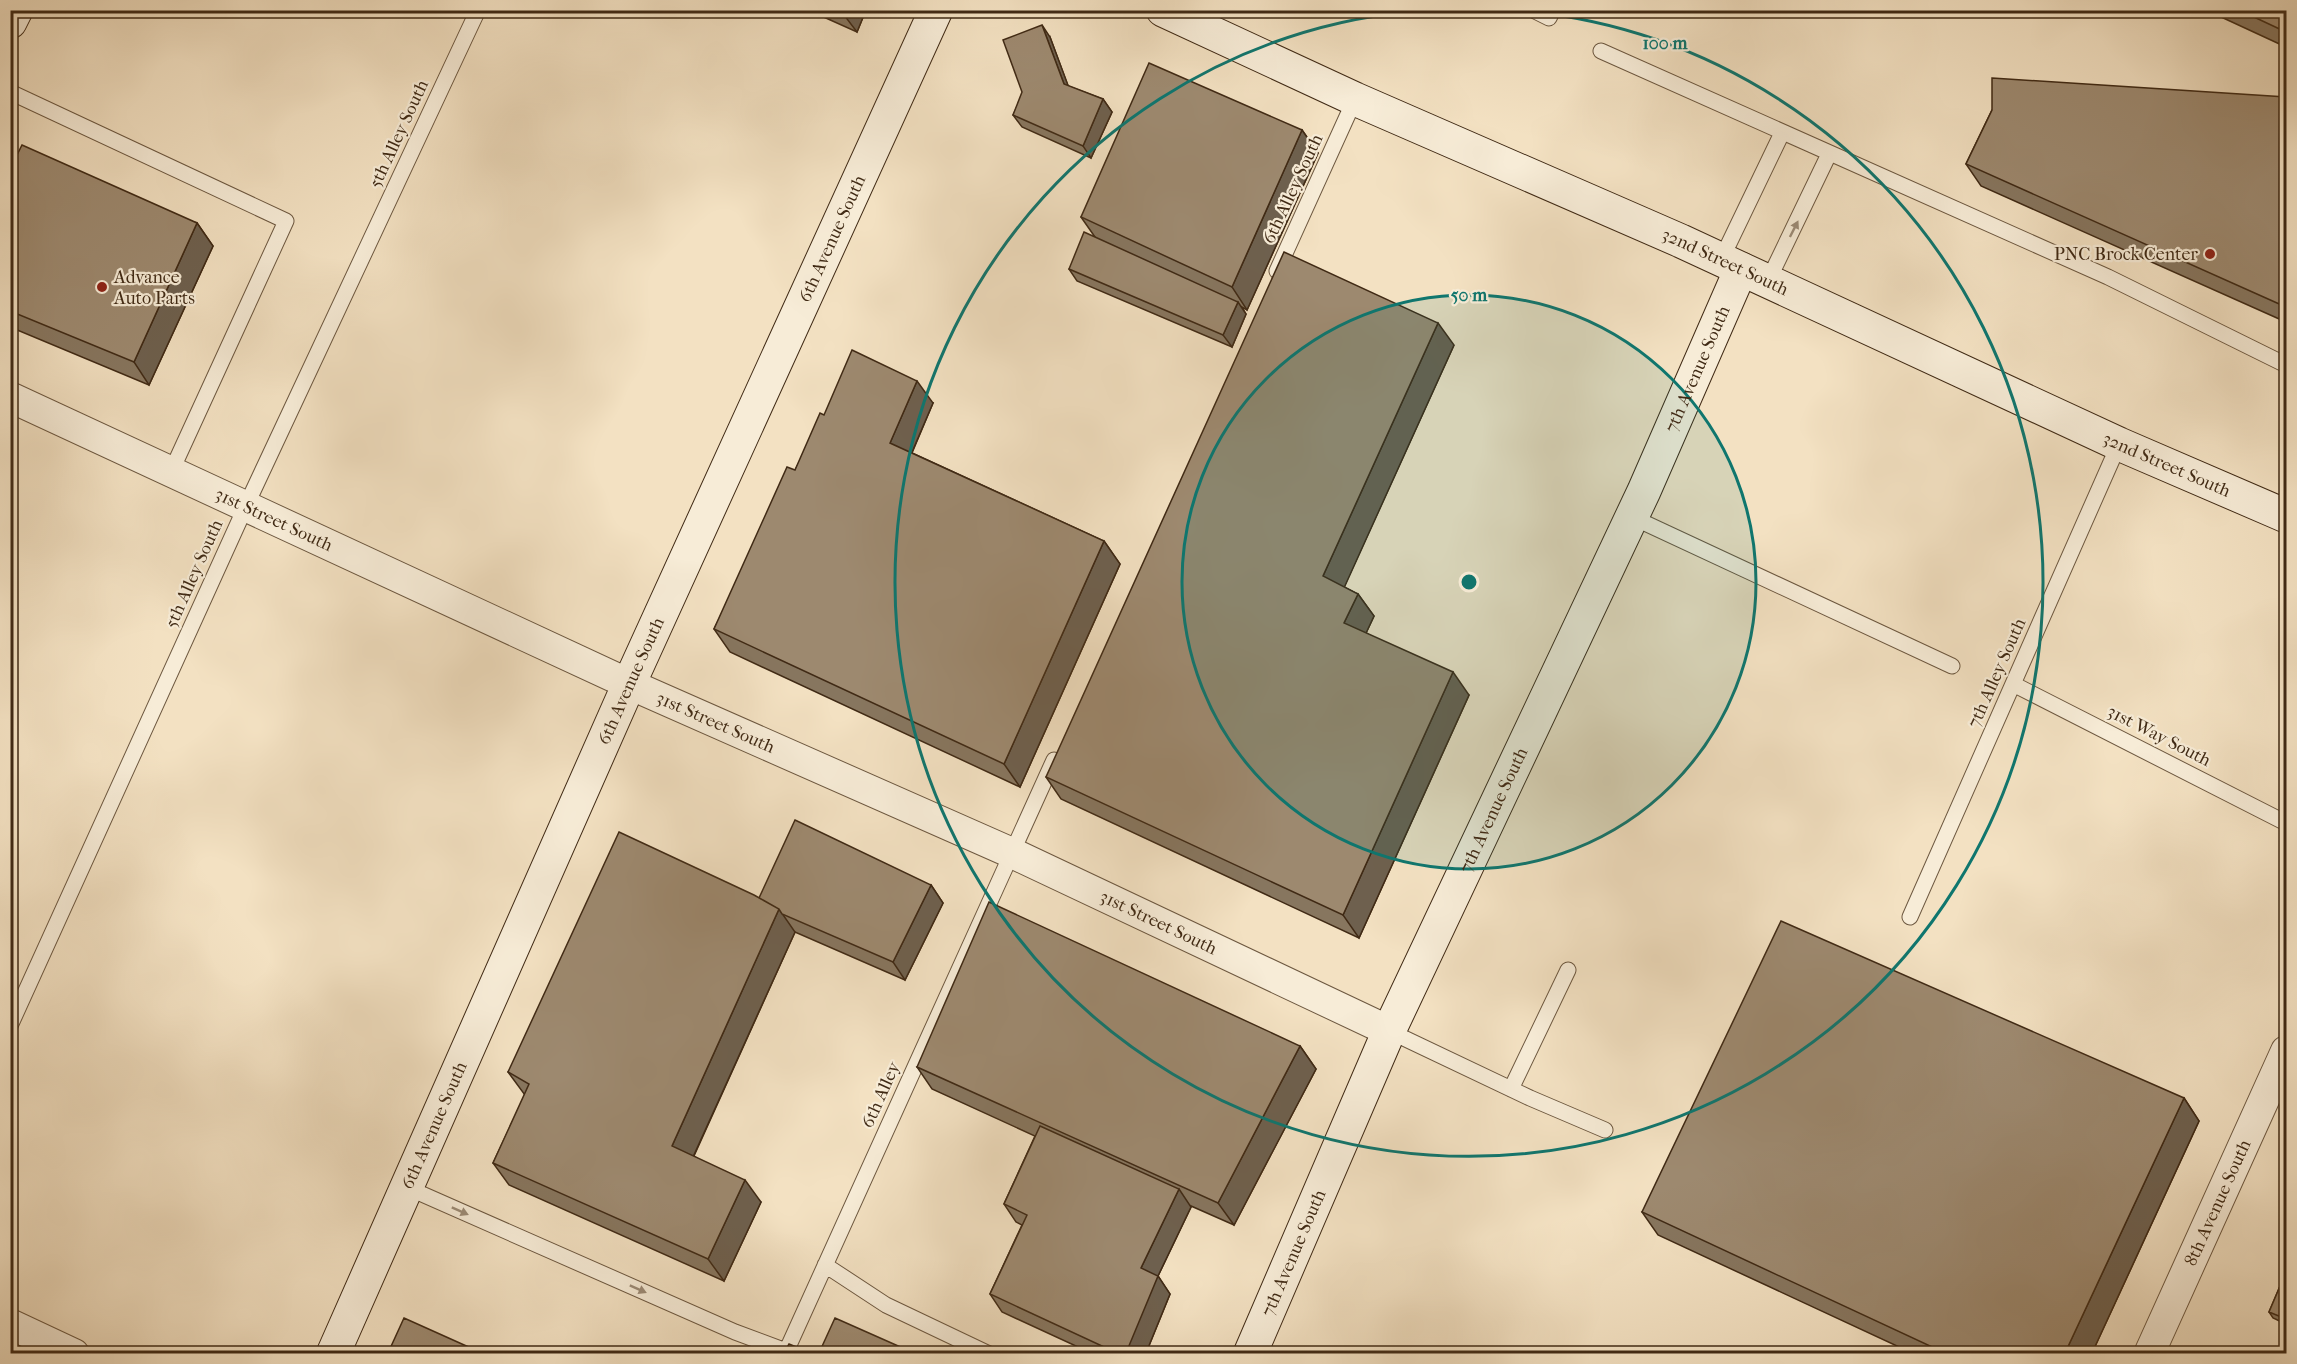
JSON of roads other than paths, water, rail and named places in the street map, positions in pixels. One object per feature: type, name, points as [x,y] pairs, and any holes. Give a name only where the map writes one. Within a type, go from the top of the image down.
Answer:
[{"type":"main road","points":[[10,22],[16,10]]},
{"type":"main road","name":"6th Avenue South","points":[[333,1353],[629,684],[936,10]]},
{"type":"main road","name":"32nd Street South","points":[[1163,10],[1355,99],[1743,270],[2119,444],[2286,516]]},
{"type":"main road","name":"7th Avenue South","points":[[1250,1353],[1389,1031],[1632,518],[1743,270]]},
{"type":"street","name":"31st Street South","points":[[10,397],[629,684],[1012,853],[1389,1031]]},
{"type":"street","name":"8th Avenue South","points":[[2149,1353],[2286,1051]]},
{"type":"street","points":[[10,1324],[74,1353]]},
{"type":"lane","name":"5th Alley South","points":[[10,1026],[246,506],[478,10]]},
{"type":"lane","points":[[1533,10],[1549,18],[1553,10]]},
{"type":"lane","points":[[1601,51],[2108,277],[2286,365]]},
{"type":"lane","points":[[10,92],[286,221],[171,472]]},
{"type":"lane","name":"6th Alley South","points":[[1272,282],[1355,99]]},
{"type":"lane","points":[[1743,270],[1782,132]]},
{"type":"lane","points":[[1743,270],[1829,154]]},
{"type":"lane","name":"7th Alley South","points":[[1910,917],[2119,444]]},
{"type":"lane","points":[[1632,518],[1952,666]]},
{"type":"lane","name":"31st Way South","points":[[2013,684],[2286,823]]},
{"type":"lane","points":[[1012,853],[1061,745]]},
{"type":"lane","name":"6th Alley","points":[[785,1352],[1012,853]]},
{"type":"lane","points":[[1511,1089],[1568,970]]},
{"type":"lane","points":[[1389,1031],[1511,1089],[1605,1130]]},
{"type":"lane","points":[[406,1187],[785,1352]]},
{"type":"lane","points":[[825,1265],[886,1305],[989,1353]]},
{"type":"place","name":"PNC Brock Center","points":[[2210,254]]},
{"type":"place","name":"Advance Auto Parts","points":[[102,287]]}]
